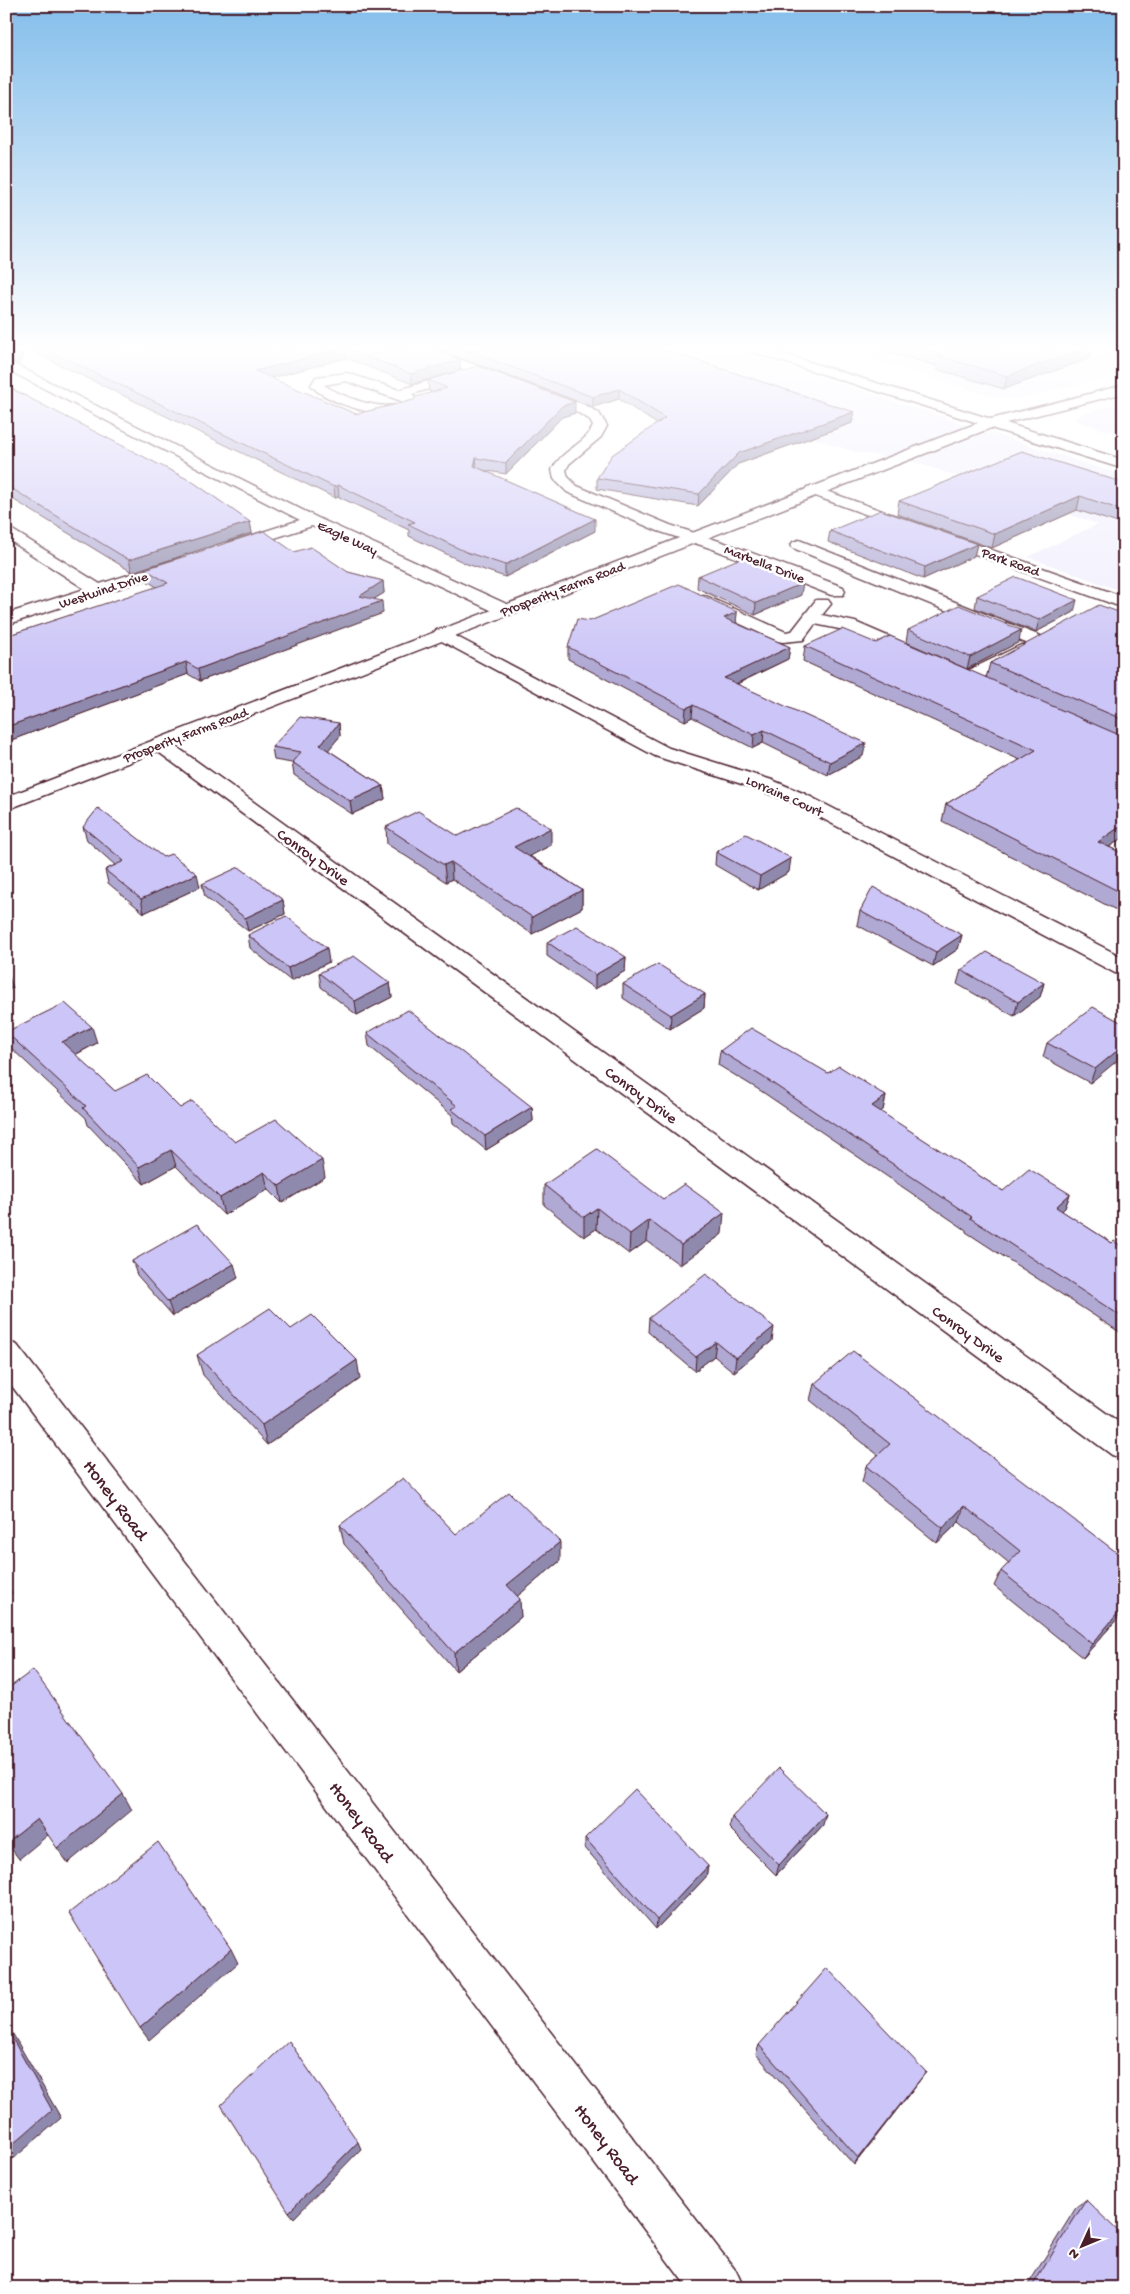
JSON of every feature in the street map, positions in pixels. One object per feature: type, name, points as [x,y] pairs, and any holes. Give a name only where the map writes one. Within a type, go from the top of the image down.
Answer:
[{"type":"street","name":"Eagle Way","points":[[186,456],[313,521],[505,610]]},
{"type":"street","name":"Marbella Drive","points":[[570,456],[562,462],[559,473],[565,484],[582,494],[837,591]]},
{"type":"street","name":"Prosperity Farms Road","points":[[6,804],[903,456]]},
{"type":"street","points":[[1096,456],[1124,465]]},
{"type":"street","name":"Park Road","points":[[812,490],[1119,601]]},
{"type":"street","points":[[216,552],[313,521]]},
{"type":"street","name":"Marbella Drive","points":[[714,529],[853,584]]},
{"type":"street","points":[[6,531],[98,590]]},
{"type":"street","name":"Marbella Drive","points":[[799,545],[872,575],[1045,637],[968,678]]},
{"type":"street","name":"Westwind Drive","points":[[6,620],[198,558]]},
{"type":"street","points":[[687,592],[784,637],[797,636],[830,594],[872,575]]},
{"type":"street","points":[[1099,608],[1119,601]]},
{"type":"street","points":[[811,618],[848,626],[934,663]]},
{"type":"street","name":"Lorraine Court","points":[[442,634],[662,752],[760,782],[798,798],[1124,968]]},
{"type":"street","points":[[951,671],[986,686]]},
{"type":"street","name":"Conroy Drive","points":[[160,744],[1124,1445]]},
{"type":"street","name":"Honey Road","points":[[6,1354],[719,2288]]},
{"type":"shaded area","points":[[878,456],[1063,456],[1124,476],[1124,592],[1028,557],[1098,524],[918,463]]},
{"type":"building","points":[[6,456],[142,456],[193,482],[250,522],[129,560],[6,485]]},
{"type":"building","points":[[269,456],[513,456],[506,463],[476,458],[474,466],[595,519],[505,565],[466,552],[408,524],[415,522],[338,485],[334,487]]},
{"type":"building","points":[[611,456],[736,456],[699,494],[597,478]]},
{"type":"building","points":[[1010,456],[1038,456],[1124,483],[1124,511],[1080,496],[995,534],[899,501]]},
{"type":"building","points":[[881,510],[977,544],[925,567],[830,531]]},
{"type":"building","points":[[264,531],[294,552],[311,547],[348,572],[383,581],[360,596],[382,601],[198,669],[186,662],[6,727],[6,636],[168,583],[145,569]]},
{"type":"building","points":[[741,558],[803,583],[756,603],[698,576]]},
{"type":"building","points":[[1016,577],[1077,600],[1039,620],[977,596]]},
{"type":"building","points":[[679,584],[737,612],[724,618],[790,647],[724,678],[866,743],[830,762],[764,730],[754,735],[693,705],[686,708],[568,647],[577,619],[590,621]]},
{"type":"building","points":[[959,605],[1021,630],[970,657],[908,630]]},
{"type":"building","points":[[1099,605],[1124,614],[1124,720],[990,663]]},
{"type":"building","points":[[842,629],[876,643],[890,636],[1124,737],[1124,824],[1098,842],[1124,854],[1124,894],[946,804],[1036,750],[805,646]]},
{"type":"building","points":[[300,717],[339,723],[320,745],[383,786],[350,801],[292,762],[301,752],[272,747]]},
{"type":"building","points":[[98,808],[163,857],[171,854],[197,874],[141,899],[105,870],[124,861],[83,827]]},
{"type":"building","points":[[516,808],[551,828],[514,847],[582,890],[532,917],[451,862],[444,865],[386,827],[418,811],[458,836]]},
{"type":"building","points":[[746,834],[791,858],[760,876],[716,852]]},
{"type":"building","points":[[239,867],[283,900],[245,918],[202,884]]},
{"type":"building","points":[[873,887],[962,935],[936,952],[860,911]]},
{"type":"building","points":[[286,916],[327,948],[288,968],[248,935]]},
{"type":"building","points":[[577,926],[626,957],[595,975],[547,942]]},
{"type":"building","points":[[987,952],[1044,983],[1018,1002],[961,970]]},
{"type":"building","points":[[354,956],[390,983],[355,1001],[319,973]]},
{"type":"building","points":[[658,964],[705,994],[671,1015],[623,984]]},
{"type":"building","points":[[65,1003],[92,1027],[62,1042],[115,1091],[147,1075],[180,1108],[192,1101],[235,1142],[276,1119],[322,1160],[279,1186],[264,1172],[220,1198],[171,1150],[139,1167],[83,1108],[86,1106],[6,1032]]},
{"type":"building","points":[[1093,1007],[1124,1024],[1124,1045],[1095,1069],[1047,1043]]},
{"type":"building","points":[[408,1010],[532,1107],[485,1136],[451,1109],[457,1106],[367,1033]]},
{"type":"building","points":[[751,1028],[828,1073],[839,1066],[886,1096],[872,1106],[1003,1191],[1029,1169],[1070,1194],[1056,1207],[1112,1243],[1114,1241],[1124,1248],[1124,1318],[970,1218],[972,1217],[763,1077],[720,1051]]},
{"type":"building","points":[[597,1149],[663,1199],[684,1184],[724,1213],[681,1245],[649,1220],[630,1234],[597,1208],[584,1217],[544,1185]]},
{"type":"building","points":[[197,1224],[234,1264],[168,1302],[132,1261]]},
{"type":"building","points":[[706,1274],[774,1327],[736,1358],[716,1342],[696,1357],[649,1318]]},
{"type":"building","points":[[270,1308],[291,1329],[312,1315],[357,1360],[262,1425],[197,1355]]},
{"type":"building","points":[[853,1351],[1124,1558],[1124,1606],[1092,1644],[1001,1571],[1020,1551],[964,1506],[943,1528],[866,1466],[890,1444],[814,1384]]},
{"type":"building","points":[[403,1478],[456,1534],[509,1492],[560,1542],[507,1585],[520,1599],[454,1653],[340,1525]]},
{"type":"building","points":[[33,1670],[123,1794],[57,1848],[37,1819],[6,1842],[6,1690]]},
{"type":"building","points":[[779,1768],[826,1814],[779,1865],[732,1817]]},
{"type":"building","points":[[635,1789],[708,1866],[657,1920],[585,1838]]},
{"type":"building","points":[[158,1842],[231,1949],[140,2028],[69,1913]]},
{"type":"building","points":[[827,1968],[926,2072],[858,2158],[759,2045]]},
{"type":"building","points":[[6,2027],[52,2110],[6,2150]]},
{"type":"building","points":[[289,2041],[358,2142],[289,2212],[221,2105]]},
{"type":"building","points":[[1086,2200],[1124,2237],[1124,2288],[1031,2288]]}]
